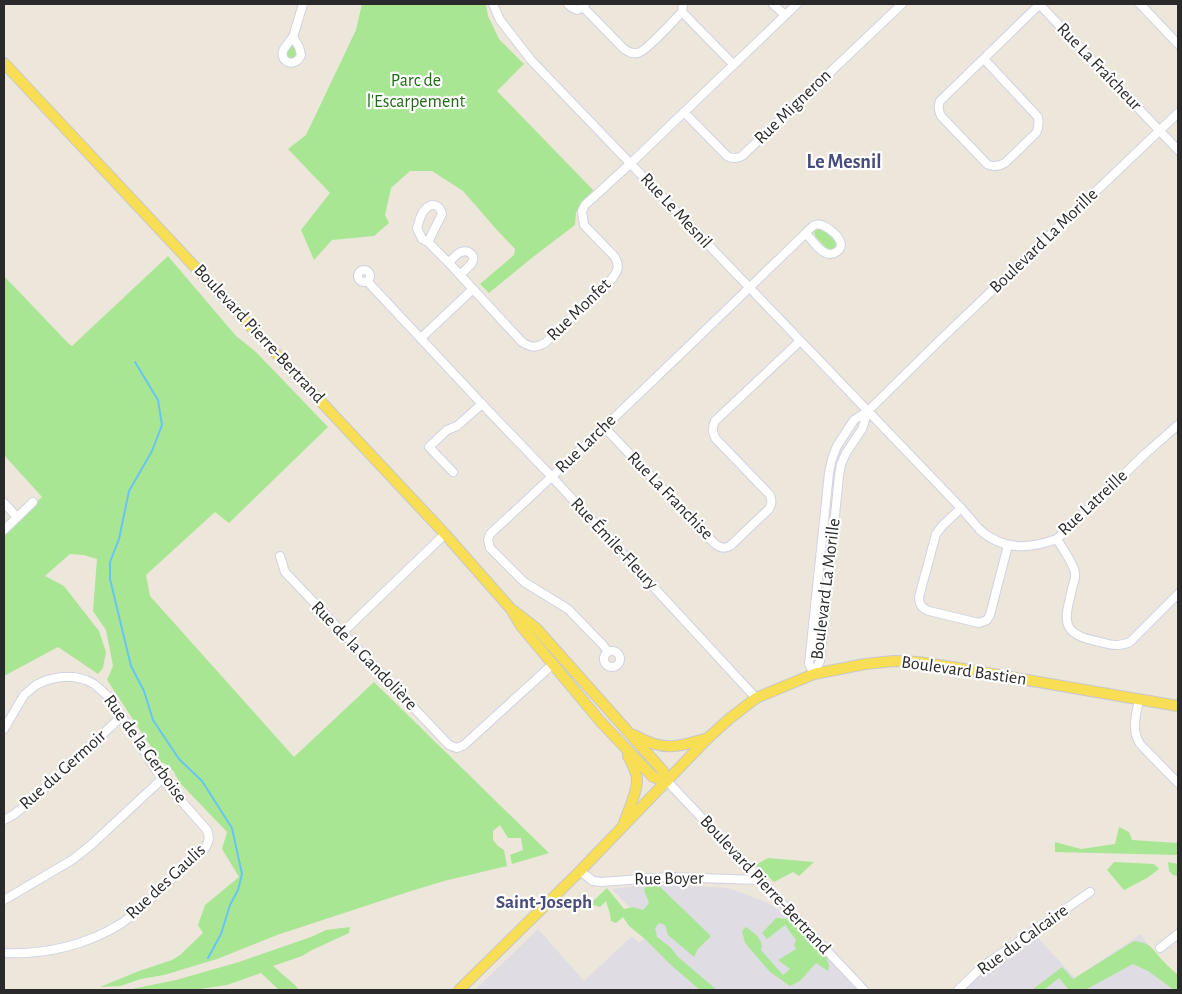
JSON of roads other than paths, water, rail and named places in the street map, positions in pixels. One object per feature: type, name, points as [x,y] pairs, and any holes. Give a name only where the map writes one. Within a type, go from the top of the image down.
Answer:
[{"type":"main road","name":"Boulevard Pierre-Bertrand","points":[[4,63],[446,534],[511,609],[521,626],[600,721],[653,777],[667,781]]},
{"type":"main road","name":"Boulevard Pierre-Bertrand","points":[[511,609],[536,628],[663,771],[667,781]]},
{"type":"main road","name":"Boulevard Bastien","points":[[459,990],[580,871],[728,719],[756,698],[814,674],[865,664],[894,661],[918,662],[1178,706]]},
{"type":"main road","points":[[626,731],[647,743],[671,747],[708,738]]},
{"type":"main road","points":[[622,744],[634,766],[637,780],[623,826]]},
{"type":"street","points":[[293,37],[303,4]]},
{"type":"street","name":"Rue Le Mesnil","points":[[493,4],[500,20],[531,60],[868,411]]},
{"type":"street","points":[[568,4],[575,9],[584,6],[630,53],[640,52],[647,47],[683,8],[733,64]]},
{"type":"street","points":[[773,4],[785,15]]},
{"type":"street","name":"Rue Monfet","points":[[473,289],[522,342],[533,348],[546,343],[611,280],[618,269],[618,263],[614,257],[584,225],[582,211],[585,205],[797,4]]},
{"type":"street","name":"Rue Migneron","points":[[684,112],[727,156],[737,159],[902,4]]},
{"type":"street","points":[[984,59],[1038,117],[1039,123],[1036,133],[1005,163],[999,166],[987,164],[941,116],[939,111],[940,100],[1039,4]]},
{"type":"street","name":"Rue La Fraîcheur","points":[[1039,4],[1160,131]]},
{"type":"street","points":[[1140,4],[1178,44]]},
{"type":"street","name":"Boulevard La Morille","points":[[814,674],[809,664],[828,473],[837,446],[854,420],[868,411],[1178,113]]},
{"type":"street","points":[[1160,131],[1178,150]]},
{"type":"street","points":[[421,338],[473,289],[428,242],[422,239],[416,228],[423,212],[428,207],[434,205],[441,209],[442,214],[428,242]]},
{"type":"street","name":"Rue Larche","points":[[608,652],[568,609],[524,582],[490,548],[488,540],[490,534],[552,477],[806,233],[814,226],[820,224],[826,226],[840,242],[841,246],[838,252],[828,254],[822,251],[806,233]]},
{"type":"street","points":[[448,263],[461,252],[470,252],[473,260],[460,275]]},
{"type":"street","name":"Rue Émile-Fleury","points":[[367,280],[756,698]]},
{"type":"street","name":"Rue La Franchise","points":[[604,427],[715,544],[726,548],[769,509],[772,500],[770,495],[716,438],[712,433],[712,428],[715,421],[800,341]]},
{"type":"street","points":[[453,472],[429,447],[446,430],[457,426],[482,404]]},
{"type":"street","name":"Boulevard La Morille","points":[[814,674],[820,660],[841,464],[862,429],[868,411]]},
{"type":"street","name":"Rue Latreille","points":[[868,411],[980,530],[1008,545],[1025,547],[1040,545],[1057,539],[1145,454],[1178,427]]},
{"type":"street","points":[[4,530],[33,502]]},
{"type":"street","points":[[4,503],[17,517]]},
{"type":"street","points":[[961,508],[936,534],[919,597],[920,605],[924,609],[979,623],[987,620],[990,615],[1008,545]]},
{"type":"street","points":[[342,633],[446,534]]},
{"type":"street","points":[[1057,539],[1075,574],[1066,620],[1073,631],[1080,637],[1116,646],[1130,642],[1178,594]]},
{"type":"street","name":"Rue de la Gandolière","points":[[280,556],[285,572],[449,745],[457,748],[464,745],[553,664]]},
{"type":"street","name":"Rue de la Gerboise","points":[[4,729],[24,695],[36,685],[61,677],[74,677],[94,684],[110,698],[162,779],[208,830],[210,837]]},
{"type":"street","points":[[1139,699],[1134,729],[1136,738],[1178,783]]},
{"type":"street","name":"Rue du Germoir","points":[[4,820],[31,801],[121,717]]},
{"type":"street","points":[[4,900],[72,860],[91,845],[162,779]]},
{"type":"street","name":"Boulevard Pierre-Bertrand","points":[[667,781],[864,990]]},
{"type":"street","name":"Rue des Gaulis","points":[[4,953],[57,949],[81,942],[121,923],[138,910],[205,848],[210,837]]},
{"type":"street","name":"Rue Boyer","points":[[580,871],[593,881],[601,882],[668,877],[760,880]]},
{"type":"street","name":"Rue du Calcaire","points":[[958,990],[983,966],[1090,892]]},
{"type":"street","points":[[1160,948],[1178,934]]},
{"type":"waterway","points":[[135,362],[158,400],[162,425],[152,451],[129,491],[119,539],[110,562],[110,579],[131,666],[144,691],[153,720],[179,759],[202,781],[232,828],[242,874],[238,890],[230,905],[221,934],[208,958]]},
{"type":"district","name":"Le Mesnil","points":[[844,162]]},
{"type":"district","name":"Saint-Joseph","points":[[544,902]]},
{"type":"park label","name":"Parc de l'Escarpement","points":[[416,91]]}]
